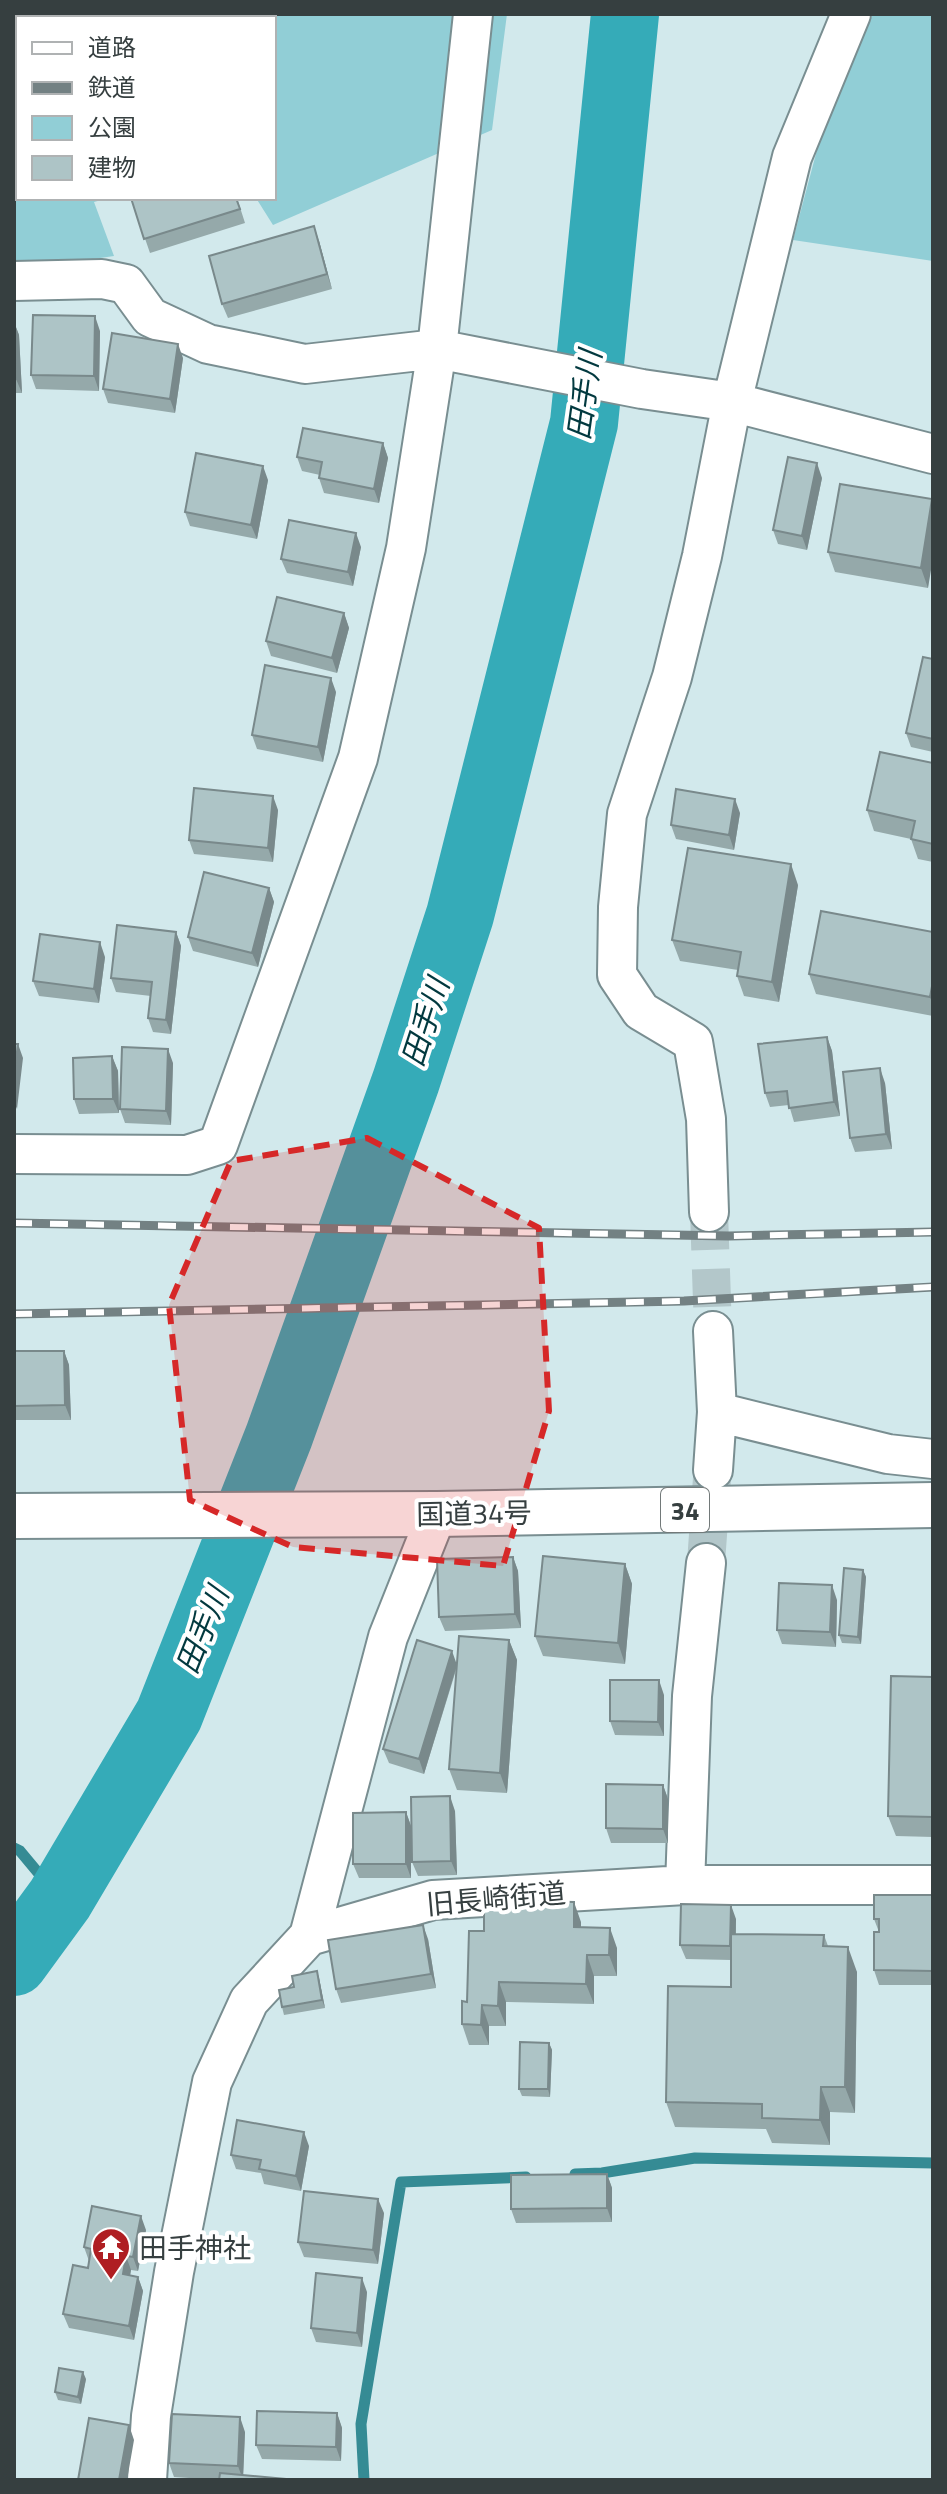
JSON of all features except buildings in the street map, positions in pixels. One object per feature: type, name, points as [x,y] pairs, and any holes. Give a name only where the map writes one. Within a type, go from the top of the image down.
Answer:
[{"type":"highway","name":"国道34号","points":[[14,1517],[437,1514],[933,1505]]},
{"type":"street","points":[[14,1154],[187,1155],[218,1145],[358,758],[406,548],[437,349],[473,14]]},
{"type":"street","points":[[709,1212],[706,1119],[693,1042],[641,1011],[617,975],[618,907],[627,814],[672,677],[702,556],[732,402],[792,157],[851,14]]},
{"type":"street","points":[[14,281],[102,279],[126,284],[150,317],[208,344],[305,364],[437,349],[642,389],[732,402],[933,454]]},
{"type":"street","points":[[713,1331],[717,1412],[713,1470]]},
{"type":"street","points":[[717,1412],[888,1454],[933,1459]]},
{"type":"street","points":[[147,2480],[151,2416],[174,2272],[212,2082],[249,2001],[309,1936],[388,1637],[437,1514]]},
{"type":"street","points":[[685,1885],[692,1696],[706,1563]]},
{"type":"street","name":"旧長崎街道","points":[[309,1936],[433,1900],[685,1885],[933,1885]]},
{"type":"highlighted area","points":[[367,1138],[539,1228],[549,1411],[503,1566],[293,1547],[190,1500],[169,1305],[231,1161]]},
{"type":"green space","points":[[14,14],[507,14],[492,130],[273,225],[257,200],[276,200],[276,16],[16,16],[16,200],[102,200],[94,202],[114,256],[14,267]]},
{"type":"green space","points":[[873,14],[933,14],[933,261],[793,240],[825,120]]},
{"type":"waterway","name":"田手川","points":[[14,1962],[60,1899],[169,1715],[279,1436],[406,1081],[460,915],[584,423],[625,14]]},
{"type":"waterway","points":[[14,1848],[20,1851],[60,1899]]},
{"type":"waterway","points":[[575,2174],[602,2173],[695,2158],[933,2163]]},
{"type":"waterway","points":[[364,2480],[361,2424],[401,2182],[526,2177]]},
{"type":"tunnel","points":[[709,1212],[713,1331]]},
{"type":"tunnel","points":[[706,1563],[712,1478]]},
{"type":"railway","points":[[14,1223],[729,1236],[933,1232]]},
{"type":"railway","points":[[14,1314],[684,1301],[933,1287]]},
{"type":"place","name":"田手神社","points":[[111,2281]]}]
